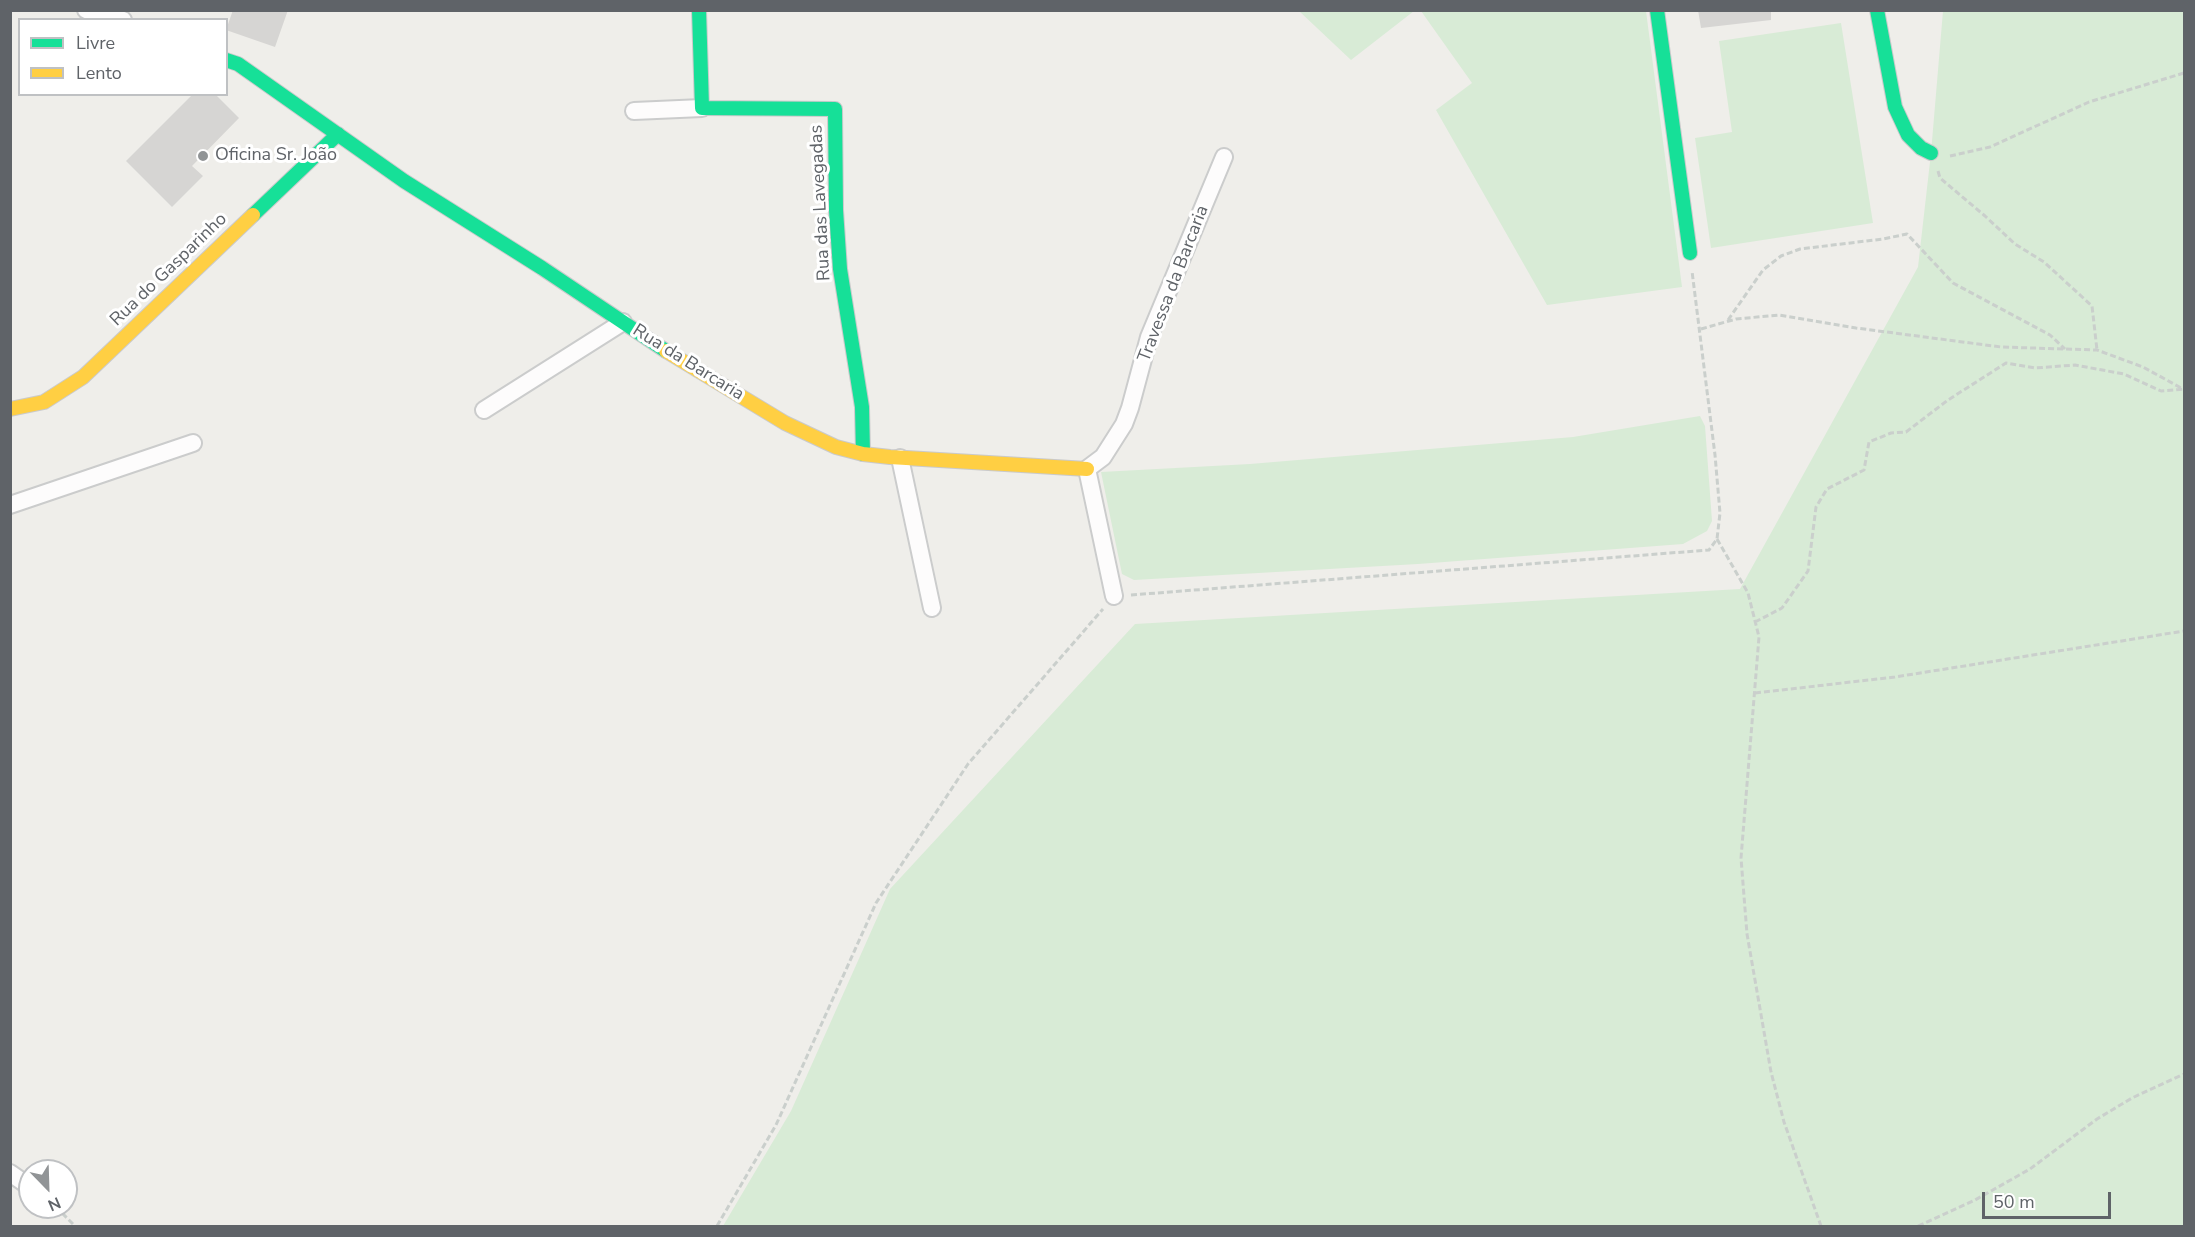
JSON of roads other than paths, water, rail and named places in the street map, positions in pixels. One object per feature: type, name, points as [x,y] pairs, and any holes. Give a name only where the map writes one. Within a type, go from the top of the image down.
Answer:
[{"type":"street","points":[[86,10],[116,18]]},
{"type":"street","points":[[633,111],[702,108],[699,10]]},
{"type":"street","points":[[1657,10],[1690,253]]},
{"type":"street","points":[[1877,10],[1895,107],[1908,135],[1920,148],[1931,153]]},
{"type":"street","name":"Rua da Barcaria","points":[[228,61],[237,64],[404,181],[542,268],[663,349],[785,423],[836,447],[863,454],[1087,469]]},
{"type":"street","name":"Rua das Lavegadas","points":[[702,108],[835,109],[836,210],[840,269],[862,407],[863,454]]},
{"type":"street","name":"Rua do Gasparinho","points":[[10,408],[44,402],[84,377],[338,134]]},
{"type":"street","name":"Travessa da Barcaria","points":[[1087,469],[1103,457],[1124,424],[1149,337],[1224,157]]},
{"type":"street","points":[[484,410],[622,322]]},
{"type":"street","points":[[10,505],[193,443]]},
{"type":"street","points":[[900,458],[932,608]]},
{"type":"street","points":[[1087,469],[1114,596]]},
{"type":"place","name":"Oficina Sr. João","points":[[203,156]]}]
